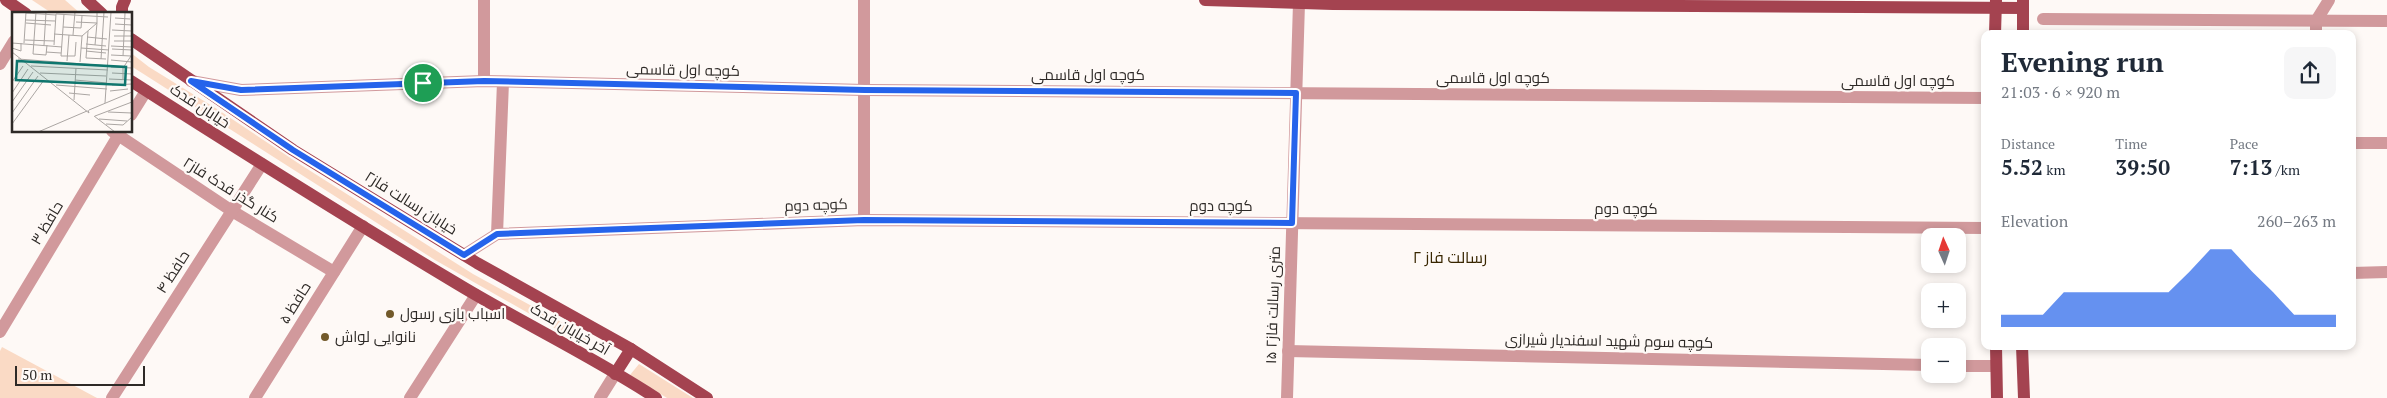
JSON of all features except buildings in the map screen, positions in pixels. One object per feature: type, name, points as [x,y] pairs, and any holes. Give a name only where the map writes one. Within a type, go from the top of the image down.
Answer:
[{"type":"main road","points":[[6,0],[23,12]]},
{"type":"main road","points":[[87,0],[100,12]]},
{"type":"main road","points":[[122,12],[122,7],[126,0]]},
{"type":"main road","points":[[1205,0],[1299,3],[2023,4],[2023,30]]},
{"type":"main road","points":[[1996,4],[1996,30]]},
{"type":"main road","name":"خیابان رسالت فاز۲","points":[[132,40],[293,150],[464,255],[630,349],[707,398]]},
{"type":"main road","name":"خیابان فدک","points":[[132,82],[457,284]]},
{"type":"main road","name":"آخر خیابان فدک","points":[[457,284],[615,374],[630,349]]},
{"type":"main road","points":[[1996,350],[1997,398]]},
{"type":"main road","points":[[2022,350],[2024,398]]},
{"type":"main road","points":[[615,374],[656,398]]},
{"type":"street","points":[[484,0],[484,81]]},
{"type":"street","points":[[864,0],[864,220]]},
{"type":"street","points":[[2316,30],[2316,21],[2329,0]]},
{"type":"street","name":"۱۵ متری رسالت فاز۲","points":[[1287,398],[1299,3]]},
{"type":"street","points":[[2043,19],[2387,21]]},
{"type":"street","points":[[5,59],[12,46]]},
{"type":"street","name":"کوچه اول قاسمی","points":[[191,81],[241,90],[484,81],[865,90],[1981,98]]},
{"type":"street","points":[[464,255],[497,234],[503,82]]},
{"type":"street","points":[[132,113],[146,91]]},
{"type":"street","name":"کنار گذر فدک فاز۲","points":[[117,133],[232,211],[334,272]]},
{"type":"street","name":"حافظ ۳","points":[[0,332],[117,133]]},
{"type":"street","points":[[2356,143],[2387,143]]},
{"type":"street","name":"حافظ ۴","points":[[112,398],[262,164]]},
{"type":"street","name":"کوچه دوم","points":[[497,234],[864,220],[1981,228]]},
{"type":"street","name":"حافظ ۵","points":[[255,398],[363,226]]},
{"type":"street","points":[[2356,273],[2387,272]]},
{"type":"street","points":[[410,398],[476,295]]},
{"type":"street","name":"کوچه سوم شهید اسفندیار شیرازی","points":[[1288,351],[1921,365]]},
{"type":"street","points":[[1966,366],[1996,366]]},
{"type":"street","points":[[600,398],[615,374]]},
{"type":"shaded area","points":[[32,0],[65,0],[79,12],[50,12]]},
{"type":"shaded area","points":[[132,54],[149,67],[473,274],[581,333],[589,343],[586,346],[435,260],[132,67]]},
{"type":"shaded area","points":[[2,347],[97,398],[0,398],[0,351]]},
{"type":"shaded area","points":[[639,364],[693,398],[667,398],[630,375]]},
{"type":"place","name":"اسباب بازی رسول","points":[[390,314]]},
{"type":"place","name":"نانوایی لواش","points":[[325,337]]},
{"type":"district","name":"رسالت فاز ۲","points":[[1450,257]]},
{"type":"route","points":[[191,81],[241,90],[423,83],[484,81],[865,90],[1296,93],[1292,223],[864,220],[571,231],[497,234],[464,255],[293,150],[191,81]]}]
